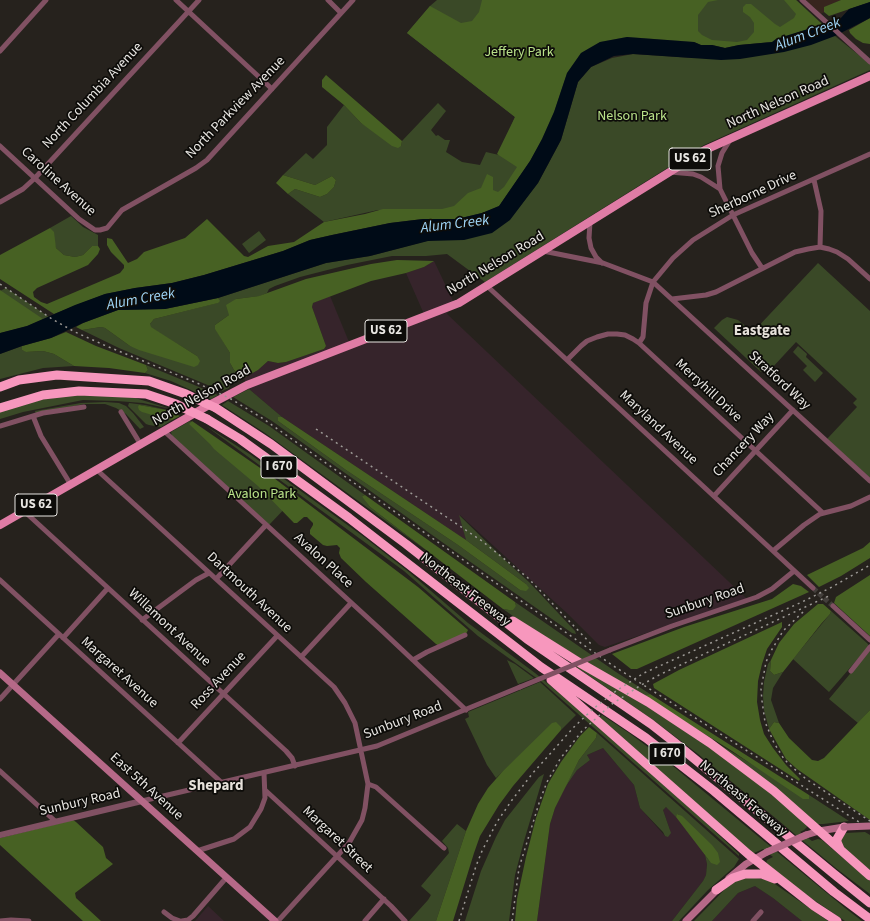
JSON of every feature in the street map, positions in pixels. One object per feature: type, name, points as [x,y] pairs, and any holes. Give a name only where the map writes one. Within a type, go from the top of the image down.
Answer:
[{"type":"highway","name":"Northeast Freeway","points":[[0,386],[19,380],[57,375],[149,381],[186,394],[216,408],[248,428],[323,482],[552,657],[622,704],[674,742],[870,903]]},
{"type":"highway","name":"Northeast Freeway","points":[[0,408],[43,395],[79,391],[146,394],[176,404],[207,419],[240,439],[349,518],[542,667],[667,754],[818,879],[870,919]]},
{"type":"highway","points":[[456,601],[482,624],[558,685],[748,854],[755,858],[805,900]]},
{"type":"highway","points":[[488,609],[498,612],[689,728],[761,782],[870,876]]},
{"type":"highway","points":[[840,850],[837,838],[844,827]]},
{"type":"highway","points":[[716,890],[739,875],[756,873],[771,877],[837,921]]},
{"type":"main road","name":"North Nelson Road","points":[[0,525],[225,396],[259,379],[454,305],[705,150],[870,76]]},
{"type":"main road","name":"East 5th Avenue","points":[[0,673],[275,921]]},
{"type":"main road","points":[[686,921],[716,890],[755,858],[806,835],[819,831],[844,827],[870,826]]},
{"type":"street","points":[[0,51],[46,0]]},
{"type":"street","points":[[176,0],[272,89]]},
{"type":"street","name":"North Columbia Avenue","points":[[0,202],[23,189],[35,178],[199,0]]},
{"type":"street","points":[[328,0],[341,13]]},
{"type":"street","name":"North Parkview Avenue","points":[[104,230],[110,226],[122,210],[200,165],[353,0]]},
{"type":"street","points":[[802,0],[870,62]]},
{"type":"street","points":[[731,138],[722,153],[718,166],[720,189],[752,253],[762,268]]},
{"type":"street","name":"Caroline Avenue","points":[[0,146],[79,219],[95,230],[104,230]]},
{"type":"street","name":"Sherborne Drive","points":[[639,343],[643,337],[646,303],[653,282],[681,250],[705,231],[733,215],[870,154]]},
{"type":"street","points":[[669,172],[682,172],[697,175],[720,189]]},
{"type":"street","points":[[814,180],[821,211],[820,247]]},
{"type":"street","points":[[590,222],[589,238],[592,248],[596,256],[603,263]]},
{"type":"street","points":[[672,300],[716,292],[795,252],[820,247],[843,255],[870,278]]},
{"type":"street","points":[[543,251],[603,263],[653,282]]},
{"type":"street","name":"Stratford Way","points":[[653,282],[870,481]]},
{"type":"street","name":"Maryland Avenue","points":[[486,286],[813,588]]},
{"type":"street","name":"Merryhill Drive","points":[[567,360],[587,341],[604,335],[625,335],[639,343],[823,513]]},
{"type":"street","points":[[0,426],[43,413],[84,406]]},
{"type":"street","name":"Chancery Way","points":[[714,496],[793,410]]},
{"type":"street","points":[[121,412],[141,445]]},
{"type":"street","points":[[33,416],[41,436],[71,484]]},
{"type":"street","name":"Avalon Place","points":[[164,432],[466,710]]},
{"type":"street","name":"Dartmouth Avenue","points":[[97,470],[334,687],[345,703],[355,723],[362,750],[368,784],[362,820],[349,843],[278,921]]},
{"type":"street","points":[[773,551],[804,525],[823,513],[851,506],[870,497]]},
{"type":"street","name":"Willamont Avenue","points":[[24,511],[286,751],[292,758],[295,766]]},
{"type":"street","points":[[216,579],[266,526]]},
{"type":"street","name":"Sunbury Road","points":[[0,835],[362,750],[396,739],[610,650],[672,626],[757,597],[772,589],[794,570]]},
{"type":"street","points":[[142,620],[196,580],[209,573]]},
{"type":"street","name":"Margaret Avenue","points":[[0,580],[221,782]]},
{"type":"street","points":[[0,699],[108,588]]},
{"type":"street","points":[[301,657],[351,603]]},
{"type":"street","points":[[833,606],[870,640]]},
{"type":"street","points":[[413,660],[433,649],[466,635]]},
{"type":"street","name":"Ross Avenue","points":[[178,743],[277,636]]},
{"type":"street","points":[[851,670],[870,647]]},
{"type":"street","points":[[0,771],[55,821]]},
{"type":"street","points":[[197,851],[234,838],[250,827],[261,809],[265,798],[264,773]]},
{"type":"street","points":[[368,784],[376,787],[444,848]]},
{"type":"street","name":"Margaret Street","points":[[265,790],[384,899],[405,921]]},
{"type":"street","points":[[164,912],[172,918],[181,921],[188,920],[194,916],[226,878]]},
{"type":"street","points":[[365,921],[384,899]]},
{"type":"street","points":[[753,921],[761,912]]},
{"type":"street","points":[[0,921],[29,921]]},
{"type":"shaded area","points":[[806,0],[841,0],[825,7],[824,12],[821,14]]},
{"type":"shaded area","points":[[434,261],[453,301],[447,314],[747,599],[605,647],[599,645],[568,614],[460,515],[466,540],[282,417],[249,389],[244,378],[258,370],[268,361],[278,363],[286,362],[324,349],[326,346],[312,307],[313,303],[330,296],[349,342],[424,314],[406,273],[424,267]]},
{"type":"shaded area","points":[[603,748],[634,785],[640,808],[665,836],[670,830],[663,810],[666,807],[671,810],[705,855],[707,864],[706,875],[703,881],[672,921],[537,921],[550,824],[555,808],[564,789],[577,770],[590,760],[587,755]]},
{"type":"shaded area","points":[[755,886],[802,921],[712,921],[738,893]]},
{"type":"shaded area","points":[[208,906],[224,921],[195,921]]},
{"type":"green space","name":"Nelson Park","points":[[437,0],[796,0],[835,36],[870,64],[870,70],[704,145],[485,282],[447,254],[426,256],[392,256],[347,265],[300,277],[275,286],[269,289],[267,293],[260,296],[236,299],[229,315],[215,325],[215,328],[230,353],[230,363],[234,370],[244,378],[231,383],[229,388],[222,391],[119,348],[82,330],[101,327],[105,328],[130,346],[197,356],[150,327],[150,324],[154,319],[217,303],[219,301],[218,298],[326,263],[370,256],[510,219],[538,183],[561,140],[578,82],[591,67],[612,58],[633,54],[694,58],[772,42],[600,42],[530,161],[499,206],[482,213],[378,210],[324,222],[288,194],[295,189],[320,197],[327,194],[334,187],[336,180],[332,176],[315,185],[283,175],[306,153],[313,159],[327,145],[327,127],[344,105],[361,123],[401,146],[402,141],[438,103],[446,111],[431,130],[436,136],[438,135],[445,140],[450,140],[446,152],[462,162],[480,165],[486,152],[499,155],[515,117],[407,33]]},
{"type":"green space","name":"Jeffery Park","points":[[482,0],[718,0],[708,2],[698,15],[698,31],[702,35],[712,40],[737,42],[747,40],[754,32],[754,23],[750,17],[743,12],[743,7],[746,4],[751,4],[780,27],[794,18],[796,14],[784,0],[796,0],[823,25],[776,39],[772,42],[739,45],[725,48],[712,45],[701,45],[694,42],[627,37],[600,42],[581,53],[567,73],[554,112],[542,139],[530,161],[499,206],[482,213],[457,219],[423,219],[390,223],[310,240],[283,251],[204,275],[172,283],[105,294],[54,314],[0,279],[0,255],[50,228],[54,232],[56,248],[64,255],[75,257],[83,255],[92,246],[98,246],[100,249],[98,254],[88,265],[37,288],[33,292],[34,297],[47,304],[120,273],[124,268],[124,265],[111,252],[107,245],[107,238],[112,239],[128,263],[137,259],[144,252],[185,238],[207,219],[244,256],[248,257],[268,246],[294,242],[324,222],[383,209],[442,209],[454,206],[468,193],[481,188],[487,174],[493,177],[493,190],[498,192],[504,187],[517,167],[497,154],[515,117],[407,33],[430,6],[461,23],[472,21],[479,12]]},
{"type":"green space","points":[[841,0],[870,0],[870,2],[829,16],[824,12],[824,7]]},
{"type":"green space","points":[[870,18],[870,44],[863,43],[856,39],[849,30]]},
{"type":"green space","points":[[326,75],[402,141],[401,146],[398,148],[392,146],[361,123],[344,105],[322,87],[322,80]]},
{"type":"green space","points":[[283,175],[315,185],[332,176],[336,180],[334,187],[327,194],[320,197],[295,189],[288,194],[276,183]]},
{"type":"green space","points":[[71,216],[83,227],[98,235],[98,246],[92,246],[83,255],[75,257],[64,255],[56,248],[50,228]]},
{"type":"green space","points":[[259,231],[266,240],[249,253],[242,244]]},
{"type":"green space","points":[[397,260],[434,261],[424,267],[406,273],[371,281],[313,303],[312,307],[326,346],[324,349],[286,362],[278,363],[268,361],[258,370],[244,378],[234,370],[230,363],[230,353],[215,329],[215,325],[229,315],[226,305],[236,299],[259,296],[306,279],[371,264]]},
{"type":"green space","points":[[818,263],[870,311],[870,478],[827,439],[857,407],[853,403],[857,399],[796,342],[771,369],[767,366],[761,372],[714,328],[727,317],[738,320],[753,332]]},
{"type":"green space","points":[[6,288],[49,317],[27,326],[0,333],[0,291]]},
{"type":"green space","points":[[0,290],[43,319],[27,326],[0,333]]},
{"type":"green space","points":[[218,298],[220,301],[218,303],[154,319],[150,324],[151,327],[197,356],[200,361],[198,365],[194,367],[139,350],[130,346],[105,328],[101,327],[82,330],[76,327],[118,310],[165,309]]},
{"type":"green space","points":[[66,332],[96,346],[146,365],[148,370],[145,373],[109,368],[74,366],[54,354],[43,351],[26,352],[22,350],[22,346]]},
{"type":"green space","points":[[22,346],[22,350],[27,352],[43,351],[54,354],[74,366],[43,368],[0,379],[0,354]]},
{"type":"green space","points":[[798,346],[807,354],[806,357],[823,373],[815,382],[803,370],[807,366],[793,352]]},
{"type":"green space","points":[[146,365],[218,395],[211,399],[171,381],[145,373],[148,370]]},
{"type":"green space","points":[[249,389],[282,417],[278,417],[278,421],[346,470],[458,545],[520,590],[526,584],[466,540],[459,515],[529,582],[575,631],[576,634],[572,633],[442,542],[272,421],[233,397]]},
{"type":"green space","points":[[80,394],[132,397],[171,409],[143,403],[83,400],[23,412],[0,419],[0,412],[32,401]]},
{"type":"green space","points":[[228,401],[269,426],[365,495],[362,496],[370,507],[427,551],[265,433],[222,405]]},
{"type":"green space","points":[[81,403],[119,403],[126,406],[144,427],[140,429],[126,414],[105,404],[84,404],[36,414],[35,411]]},
{"type":"green space","points":[[129,403],[167,410],[139,405],[166,419],[172,420],[161,427],[146,424],[128,406]]},
{"type":"green space","points":[[139,405],[167,410],[180,416],[172,420],[166,419],[142,412],[139,410]]},
{"type":"green space","points":[[278,417],[282,417],[466,540],[526,584],[529,588],[526,591],[520,590],[458,545],[346,470],[278,421]]},
{"type":"green space","name":"Avalon Park","points":[[190,421],[288,494],[289,504],[269,525],[172,436],[171,432]]},
{"type":"green space","points":[[192,421],[266,472],[418,587],[468,630],[466,634],[439,646],[436,644],[341,558],[339,553],[340,548],[337,545],[323,545],[310,534],[313,523],[307,517],[304,517],[297,523],[294,523],[258,486],[214,449],[189,424]]},
{"type":"green space","points":[[206,426],[251,455],[364,537],[409,572],[468,623],[535,673],[576,707],[702,819],[739,854],[739,856],[542,682],[478,636],[404,571]]},
{"type":"green space","points":[[365,495],[515,602],[516,606],[513,610],[503,609],[370,507],[362,496]]},
{"type":"green space","points":[[870,542],[870,558],[841,576],[819,587],[807,575],[863,548]]},
{"type":"green space","points":[[870,575],[870,636],[834,603],[836,597]]},
{"type":"green space","points":[[793,584],[801,586],[809,592],[637,669],[631,669],[612,654],[684,627],[772,599]]},
{"type":"green space","points":[[515,602],[650,694],[647,695],[647,698],[530,628],[503,609],[509,610],[516,606]]},
{"type":"green space","points":[[818,604],[823,604],[831,611],[830,614],[783,672],[774,675],[770,671],[771,660],[779,643],[794,624]]},
{"type":"green space","points":[[831,611],[868,644],[868,647],[829,692],[793,659]]},
{"type":"green space","points":[[782,622],[782,627],[767,649],[762,664],[758,681],[757,702],[764,734],[786,765],[800,779],[799,781],[654,688],[653,684],[679,670]]},
{"type":"green space","points":[[870,650],[870,710],[858,723],[829,699]]},
{"type":"green space","points":[[507,660],[515,664],[534,678],[518,684]]},
{"type":"green space","points":[[771,660],[770,671],[774,675],[783,672],[773,688],[771,700],[779,723],[774,722],[769,729],[764,710],[763,696],[768,664]]},
{"type":"green space","points":[[576,664],[620,688],[699,738],[767,790],[805,822],[807,827],[800,832],[812,841],[818,839],[822,840],[870,881],[870,894],[837,869],[698,754],[656,722],[575,666]]},
{"type":"green space","points":[[540,682],[576,715],[561,730],[561,727],[533,743],[496,778],[487,765],[465,719],[469,717],[468,712]]},
{"type":"green space","points":[[650,694],[809,795],[809,799],[803,799],[732,751],[647,698],[646,695]]},
{"type":"green space","points":[[870,710],[870,820],[797,769],[786,759],[769,729],[774,722],[779,723],[789,738],[812,760],[818,761],[824,758]]},
{"type":"green space","points":[[602,715],[668,762],[862,921],[845,921],[805,894],[766,864],[767,860],[773,857],[763,849],[751,853],[598,719]]},
{"type":"green space","points":[[556,722],[561,727],[561,730],[513,786],[499,805],[480,836],[453,921],[436,921],[466,831],[478,804],[488,788],[503,771],[552,723]]},
{"type":"green space","points":[[589,727],[597,733],[596,738],[579,760],[555,808],[550,824],[537,921],[515,921],[517,899],[526,857],[536,818],[548,784],[561,762],[580,736]]},
{"type":"green space","points":[[597,733],[739,859],[734,867],[708,890],[679,921],[672,921],[706,875],[707,864],[705,855],[711,863],[678,814],[676,817],[666,807],[663,810],[671,833],[668,837],[665,836],[640,808],[634,785],[603,748],[587,755],[590,760],[577,770],[564,789],[579,760],[596,738]]},
{"type":"green space","points":[[704,735],[809,799],[809,795],[849,821],[817,824]]},
{"type":"green space","points":[[544,774],[515,875],[509,921],[465,921],[481,871],[505,820],[539,777]]},
{"type":"green space","points":[[677,814],[682,816],[712,845],[718,853],[720,862],[717,865],[711,863],[676,817]]},
{"type":"green space","points":[[73,820],[103,847],[106,858],[113,864],[75,893],[76,898],[101,921],[83,921],[0,845],[0,838]]},
{"type":"green space","points":[[457,824],[466,831],[436,921],[409,921],[431,895],[421,886],[449,853],[448,848],[442,841]]},
{"type":"green space","points":[[865,832],[870,835],[870,870],[843,847],[840,841],[846,833]]},
{"type":"green space","points":[[744,877],[765,879],[772,882],[828,921],[802,921],[755,886],[738,893],[712,921],[694,921],[730,884]]},
{"type":"water","name":"Alum Creek","points":[[870,2],[870,18],[835,36],[811,45],[784,52],[740,59],[721,60],[633,54],[614,56],[591,67],[578,82],[561,140],[538,183],[510,220],[492,233],[464,240],[428,241],[370,256],[326,263],[218,298],[165,309],[118,310],[83,323],[51,338],[0,354],[0,333],[27,326],[75,305],[105,294],[172,283],[204,275],[283,251],[310,240],[332,235],[390,223],[423,219],[457,219],[482,213],[499,206],[530,161],[542,139],[554,112],[567,73],[581,53],[600,42],[627,37],[694,42],[701,45],[712,45],[725,48],[739,45],[772,42],[776,39],[840,19],[849,9]]},
{"type":"tunnel","points":[[813,588],[833,606]]},
{"type":"railway","points":[[0,284],[52,319],[75,332],[197,383],[231,399],[262,418],[612,665],[870,829]]},
{"type":"railway","points":[[316,429],[482,541],[528,578],[593,646]]},
{"type":"railway","points":[[459,921],[476,866],[497,822],[532,774],[574,727],[593,709],[616,691],[644,673],[802,602],[870,565]]},
{"type":"railway","points":[[512,921],[519,868],[540,800],[547,782],[560,759],[582,731],[612,704],[659,675],[831,595]]},
{"type":"railway","points":[[803,612],[783,631],[766,662],[761,689],[765,722],[774,743],[784,759],[792,767],[806,779],[870,821]]},
{"type":"district","name":"Eastgate","points":[[762,332]]},
{"type":"district","name":"Shepard","points":[[216,787]]}]
